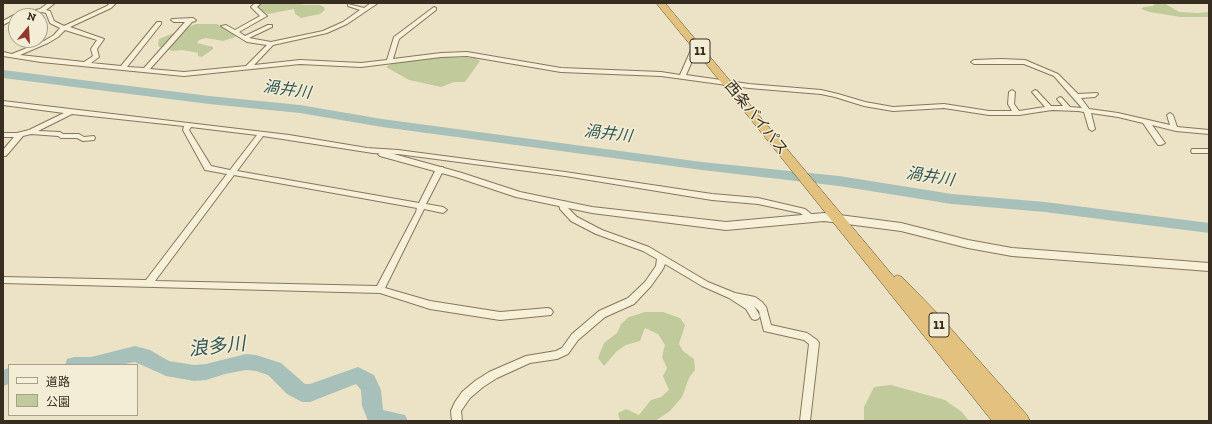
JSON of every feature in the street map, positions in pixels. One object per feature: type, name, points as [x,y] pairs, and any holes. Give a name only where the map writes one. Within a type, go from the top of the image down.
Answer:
[{"type":"highway","name":"西条バイパス","points":[[660,3],[834,213],[909,308],[1003,421]]},
{"type":"highway","name":"西条バイパス","points":[[851,234],[933,318],[1021,421]]},
{"type":"street","points":[[12,56],[56,36],[64,28],[105,10],[113,3]]},
{"type":"street","points":[[235,32],[264,16],[254,7],[258,3]]},
{"type":"street","points":[[248,67],[271,44],[325,32],[345,23],[375,3]]},
{"type":"street","points":[[350,5],[364,10]]},
{"type":"street","points":[[389,62],[396,38],[434,9]]},
{"type":"street","points":[[48,12],[52,22],[64,28],[102,39],[94,49],[96,57],[86,64]]},
{"type":"street","points":[[146,70],[192,20],[175,19],[168,23]]},
{"type":"street","points":[[123,68],[159,23]]},
{"type":"street","points":[[224,26],[253,42],[265,42],[271,44]]},
{"type":"street","points":[[245,38],[270,26]]},
{"type":"street","points":[[281,41],[285,33]]},
{"type":"street","points":[[682,77],[693,51],[699,50]]},
{"type":"street","points":[[3,54],[41,60],[188,74],[300,62],[353,66],[441,55],[467,54],[561,70],[655,74],[728,84],[821,92],[864,104],[892,109],[944,106],[990,113],[1017,113],[1049,108],[1087,110],[1208,134]]},
{"type":"street","points":[[974,62],[1001,60],[1029,62],[1056,75],[1087,110],[1092,130]]},
{"type":"street","points":[[1012,92],[1011,104],[1017,113]]},
{"type":"street","points":[[1035,92],[1049,108]]},
{"type":"street","points":[[1076,96],[1093,96],[1095,94]]},
{"type":"street","points":[[1060,99],[1068,108]]},
{"type":"street","points":[[3,103],[188,124],[323,142],[367,150],[440,169],[519,195],[625,214],[726,226],[812,218],[834,213],[901,227],[968,244],[1012,252],[1209,267]]},
{"type":"street","points":[[3,135],[31,132],[72,110]]},
{"type":"street","points":[[1170,115],[1174,128]]},
{"type":"street","points":[[1146,122],[1161,143]]},
{"type":"street","points":[[188,124],[186,130],[208,168],[443,210]]},
{"type":"street","points":[[31,132],[60,134],[61,136],[79,136],[83,139],[91,138]]},
{"type":"street","points":[[3,154],[21,134]]},
{"type":"street","points":[[148,284],[261,134]]},
{"type":"street","points":[[367,150],[398,152],[565,174],[712,197],[758,201],[802,211],[812,218]]},
{"type":"street","points":[[1194,151],[1209,150]]},
{"type":"street","points":[[380,290],[440,169]]},
{"type":"street","points":[[563,204],[567,213],[583,224],[599,232],[646,249],[709,286],[732,295],[752,300],[763,310],[767,328],[807,337],[814,343],[805,421]]},
{"type":"street","points":[[457,421],[456,411],[466,394],[493,375],[529,359],[557,355],[565,351],[575,337],[602,314],[631,301],[648,284],[660,268],[661,258]]},
{"type":"street","points":[[3,280],[380,290],[430,306],[500,316],[548,312]]},
{"type":"street","points":[[732,295],[749,306],[755,316]]},
{"type":"green space","points":[[260,3],[320,5],[324,7],[325,10],[320,14],[301,18],[295,14],[294,9],[268,14],[256,7]]},
{"type":"green space","points":[[1155,3],[1164,3],[1179,12],[1209,12],[1209,17],[1180,17],[1141,9],[1144,7],[1153,6]]},
{"type":"green space","points":[[196,24],[217,24],[236,35],[235,37],[223,41],[206,38],[199,40],[197,43],[213,47],[213,49],[202,57],[198,56],[198,53],[194,52],[182,50],[173,51],[159,47],[159,39]]},
{"type":"green space","points":[[446,57],[475,58],[480,61],[465,82],[454,82],[441,87],[409,80],[386,67],[393,63]]},
{"type":"green space","points":[[645,312],[663,312],[680,318],[685,325],[679,344],[683,351],[694,359],[695,370],[689,378],[682,397],[670,411],[655,421],[620,421],[618,413],[626,409],[639,415],[651,400],[661,397],[669,390],[663,376],[667,368],[662,357],[665,345],[658,334],[645,328],[640,341],[626,345],[617,351],[604,366],[598,358],[604,343],[617,333],[621,324],[629,317]]},
{"type":"green space","points":[[891,385],[945,400],[962,412],[969,421],[864,421],[864,407],[874,387]]},
{"type":"waterway","name":"渦井川","points":[[3,74],[209,100],[300,109],[382,123],[702,166],[839,181],[952,199],[1045,207],[1209,228]]},
{"type":"waterway","name":"浪多川","points":[[95,364],[135,354],[144,356],[166,368],[194,373],[206,372],[225,366],[246,362],[256,363],[274,369],[294,388],[302,393],[310,393],[358,375],[367,381],[371,390],[372,406],[376,416],[382,419],[398,421]]},
{"type":"waterway","name":"浪多川","points":[[3,378],[8,376]]}]
